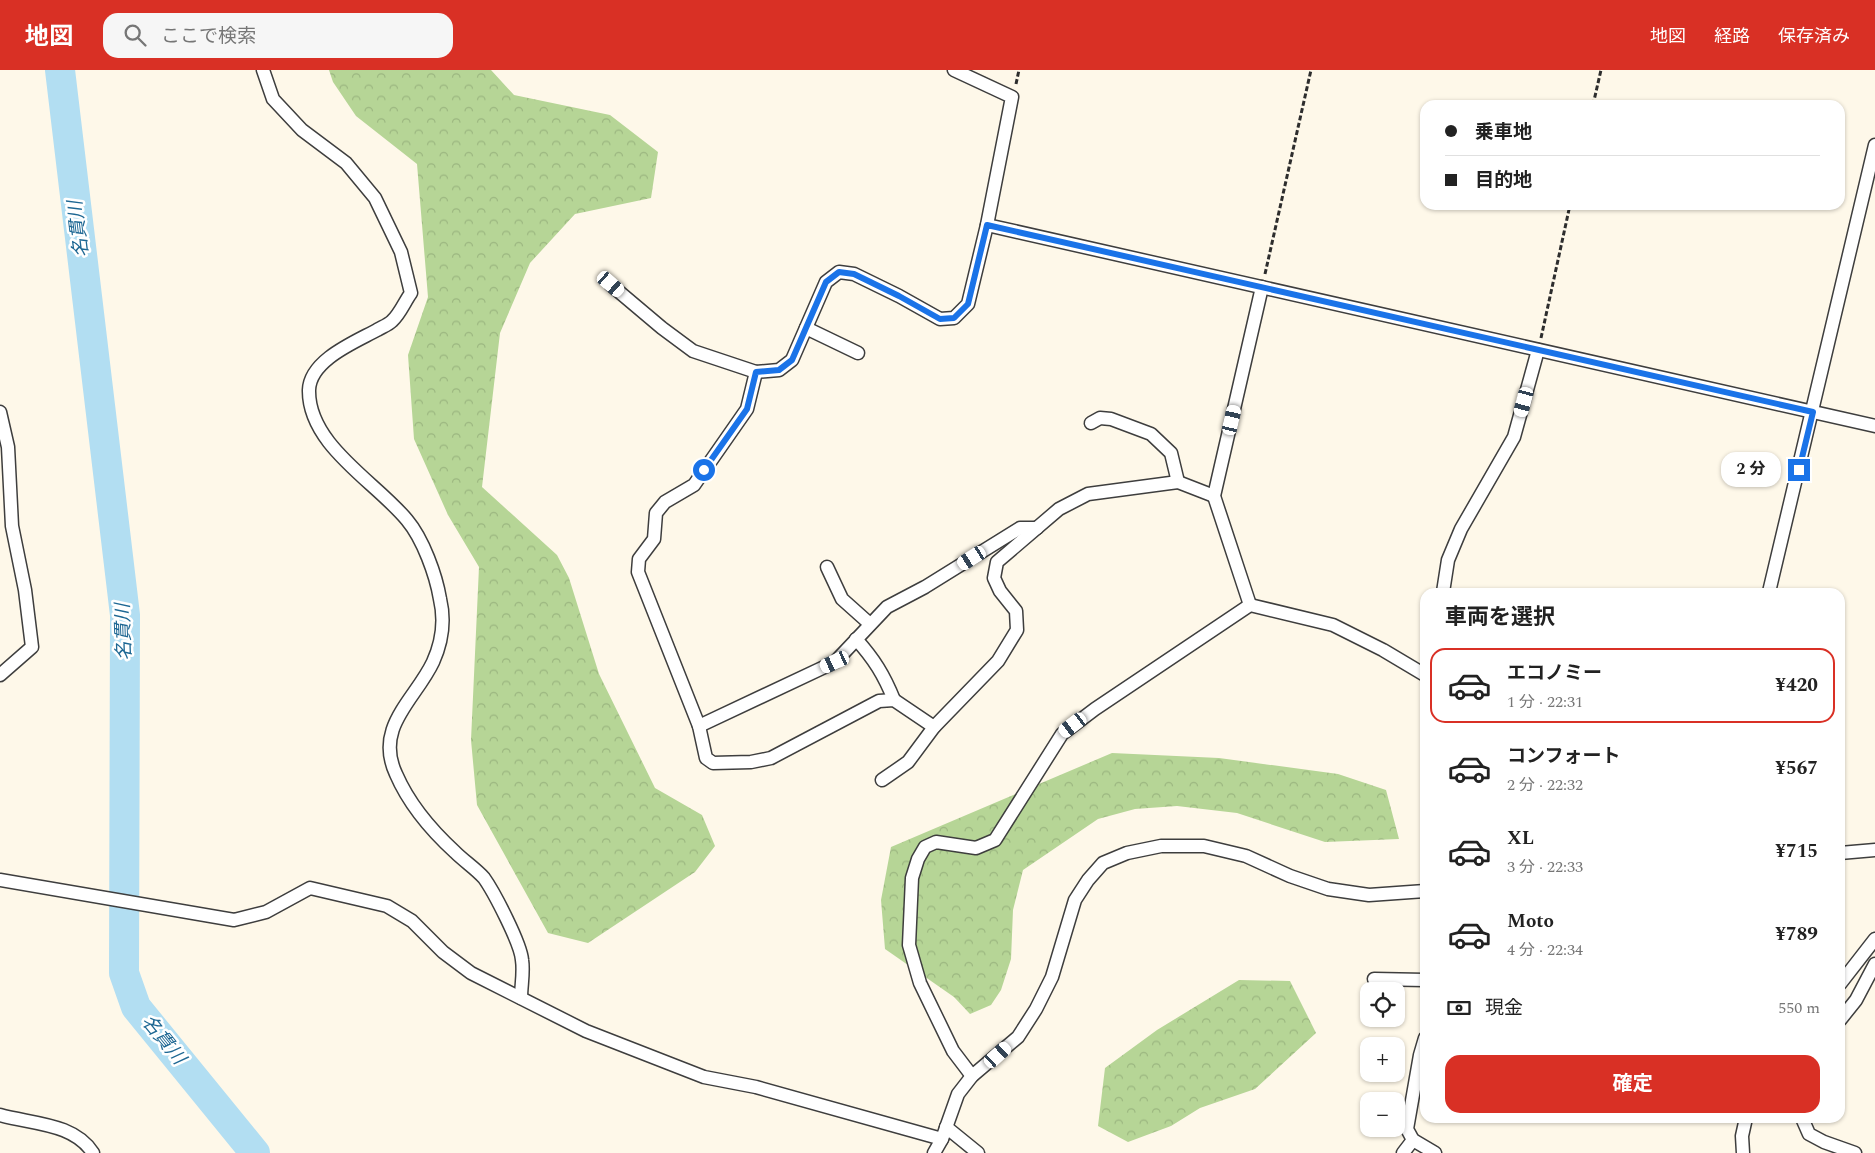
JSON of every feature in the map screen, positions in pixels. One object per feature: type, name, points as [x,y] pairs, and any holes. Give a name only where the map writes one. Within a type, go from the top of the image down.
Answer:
[{"type":"street","points":[[263,70],[273,99],[302,130],[346,163],[375,198],[401,252],[411,293],[392,321],[328,357],[316,370],[309,388],[312,411],[324,434],[343,458],[385,496],[408,521],[423,544],[441,600],[443,633],[432,662],[394,723],[389,754],[395,773],[416,810],[453,850],[484,878],[509,924],[522,958],[521,998]]},
{"type":"street","points":[[611,284],[662,328],[693,351],[756,372],[779,370],[792,360],[826,282],[839,272],[854,274],[940,319],[954,318],[968,304],[987,225],[1012,97],[954,70]]},
{"type":"street","points":[[1770,588],[1875,145]]},
{"type":"street","points":[[987,225],[1875,426]]},
{"type":"street","points":[[1250,605],[1214,496],[1262,287]]},
{"type":"street","points":[[806,328],[858,353]]},
{"type":"street","points":[[1444,588],[1448,560],[1461,528],[1514,437],[1538,350]]},
{"type":"street","points":[[756,372],[747,409],[694,485],[665,502],[656,513],[654,539],[640,559],[638,572],[699,726],[706,758],[713,763],[751,762],[771,758],[879,701],[894,700],[934,726]]},
{"type":"street","points":[[0,412],[8,447],[12,526],[25,590],[32,647],[0,675]]},
{"type":"street","points":[[1091,423],[1100,418],[1111,419],[1151,434],[1171,453],[1178,482]]},
{"type":"street","points":[[882,780],[908,762],[934,726],[998,661],[1017,630],[1016,611],[1000,591],[994,578],[997,562],[1060,509],[1088,494],[1178,482],[1214,496]]},
{"type":"street","points":[[699,726],[835,662],[887,607],[925,588],[1020,528],[1037,528]]},
{"type":"street","points":[[827,567],[842,599],[870,624]]},
{"type":"street","points":[[972,1076],[953,1051],[920,983],[909,945],[912,878],[918,859],[926,846],[936,842],[976,848],[994,840],[1062,734],[1152,670],[1250,605],[1333,624],[1420,672]]},
{"type":"street","points":[[856,639],[873,658],[886,678],[894,700]]},
{"type":"street","points":[[934,1153],[942,1139],[958,1094],[972,1076],[1018,1037],[1036,1009],[1052,977],[1074,900],[1103,863],[1127,853],[1161,846],[1204,846],[1246,856],[1290,876],[1328,889],[1369,895],[1420,891]]},
{"type":"street","points":[[1845,853],[1875,850]]},
{"type":"street","points":[[0,880],[234,920],[266,912],[310,888],[387,906],[412,921],[443,952],[471,973],[586,1031],[704,1077],[756,1087],[942,1139]]},
{"type":"street","points":[[1845,978],[1875,939]]},
{"type":"street","points":[[1845,1014],[1856,1000],[1875,964]]},
{"type":"street","points":[[1374,979],[1420,980]]},
{"type":"street","points":[[1420,1056],[1407,1129],[1413,1140],[1435,1153]]},
{"type":"street","points":[[0,1115],[68,1130],[87,1143],[93,1153]]},
{"type":"street","points":[[1743,1153],[1742,1136],[1745,1123]]},
{"type":"street","points":[[1804,1123],[1809,1134],[1824,1142],[1855,1153]]},
{"type":"street","points":[[946,1127],[978,1153]]},
{"type":"street","points":[[1402,1153],[1413,1140]]},
{"type":"path","points":[[1262,287],[1311,70]]},
{"type":"path","points":[[1594,100],[1600,70]]},
{"type":"path","points":[[1538,350],[1569,210]]},
{"type":"green space","points":[[329,70],[491,70],[514,95],[610,115],[658,152],[651,198],[575,214],[530,263],[500,333],[482,487],[557,555],[569,578],[599,674],[655,788],[702,815],[715,846],[695,872],[588,943],[548,933],[477,805],[471,740],[479,567],[448,515],[414,439],[408,355],[428,297],[417,164],[356,116],[333,82]]},
{"type":"green space","points":[[1112,753],[1219,758],[1338,774],[1386,790],[1399,839],[1325,842],[1237,813],[1177,806],[1135,809],[1098,819],[1023,870],[1013,910],[1011,959],[1001,990],[991,1005],[970,1014],[954,997],[885,949],[881,900],[891,847]]},
{"type":"green space","points":[[1239,980],[1290,981],[1316,1033],[1255,1089],[1200,1108],[1171,1126],[1128,1142],[1098,1126],[1105,1068],[1157,1030]]},
{"type":"waterway","name":"名貫川","points":[[60,70],[125,615],[124,973],[136,1007],[255,1153]]},
{"type":"route","points":[[704,470],[747,409],[756,372],[779,370],[792,360],[826,282],[839,272],[854,274],[940,319],[954,318],[968,304],[987,225],[1813,412],[1799,470]]}]
